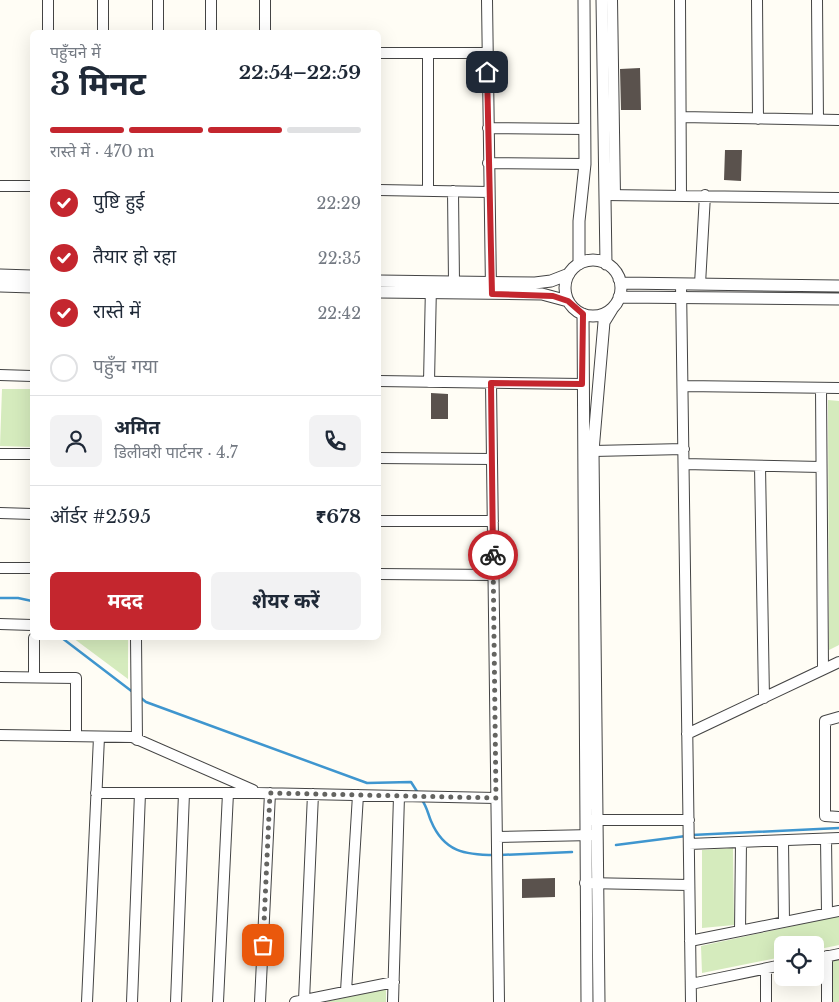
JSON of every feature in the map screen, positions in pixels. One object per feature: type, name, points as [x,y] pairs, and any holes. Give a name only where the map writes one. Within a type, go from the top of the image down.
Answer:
[{"type":"street","points":[[48,0],[48,30]]},
{"type":"street","points":[[103,0],[103,30]]},
{"type":"street","points":[[158,0],[158,30]]},
{"type":"street","points":[[211,0],[211,30]]},
{"type":"street","points":[[265,0],[265,30]]},
{"type":"street","points":[[487,0],[491,288]]},
{"type":"street","points":[[579,264],[579,221],[585,164],[584,0]]},
{"type":"street","points":[[602,0],[610,195]]},
{"type":"street","points":[[606,264],[610,195],[612,0]]},
{"type":"street","points":[[680,0],[681,195]]},
{"type":"street","points":[[757,0],[758,119]]},
{"type":"street","points":[[817,0],[818,120]]},
{"type":"street","points":[[381,53],[487,53]]},
{"type":"street","points":[[428,53],[428,191]]},
{"type":"street","points":[[681,117],[839,120]]},
{"type":"street","points":[[488,128],[584,129]]},
{"type":"street","points":[[488,163],[585,164]]},
{"type":"street","points":[[0,186],[30,186]]},
{"type":"street","points":[[381,190],[489,192]]},
{"type":"street","points":[[453,191],[454,282]]},
{"type":"street","points":[[610,195],[839,198]]},
{"type":"street","points":[[700,284],[705,195]]},
{"type":"street","points":[[381,281],[431,287],[491,288],[545,282],[569,274],[579,264],[593,260],[606,264],[615,271],[622,284],[839,286]]},
{"type":"street","points":[[568,301],[566,283],[569,274]]},
{"type":"street","points":[[0,275],[30,276]]},
{"type":"street","points":[[599,1002],[593,451],[604,322],[619,297],[619,279]]},
{"type":"street","points":[[381,292],[431,287],[454,282],[542,294],[568,301],[583,314],[592,316],[603,314],[612,308]]},
{"type":"street","points":[[681,284],[691,1002]]},
{"type":"street","points":[[0,286],[30,287]]},
{"type":"street","points":[[428,382],[431,287]]},
{"type":"street","points":[[619,297],[839,299]]},
{"type":"street","points":[[583,314],[584,820],[587,1002]]},
{"type":"street","points":[[0,375],[30,376]]},
{"type":"street","points":[[381,381],[582,384]]},
{"type":"street","points":[[491,383],[499,1002]]},
{"type":"street","points":[[683,386],[839,388]]},
{"type":"street","points":[[821,388],[823,669]]},
{"type":"street","points":[[593,451],[684,449]]},
{"type":"street","points":[[0,454],[30,454]]},
{"type":"street","points":[[381,458],[492,459]]},
{"type":"street","points":[[684,464],[821,467]]},
{"type":"street","points":[[760,466],[764,698]]},
{"type":"street","points":[[0,513],[30,514]]},
{"type":"street","points":[[381,521],[493,521]]},
{"type":"street","points":[[0,568],[30,568]]},
{"type":"street","points":[[381,574],[494,575]]},
{"type":"street","points":[[0,624],[30,625]]},
{"type":"street","points":[[34,640],[34,677]]},
{"type":"street","points":[[136,640],[138,740]]},
{"type":"street","points":[[688,734],[839,662]]},
{"type":"street","points":[[0,677],[76,678],[76,736]]},
{"type":"street","points":[[839,717],[825,721],[825,816],[839,817]]},
{"type":"street","points":[[0,735],[132,737],[258,793]]},
{"type":"street","points":[[87,1002],[99,737]]},
{"type":"street","points":[[96,793],[270,793],[496,798]]},
{"type":"street","points":[[132,1002],[140,793]]},
{"type":"street","points":[[176,1002],[184,793]]},
{"type":"street","points":[[218,1002],[228,793]]},
{"type":"street","points":[[260,1002],[270,793]]},
{"type":"street","points":[[313,794],[300,1001],[394,982]]},
{"type":"street","points":[[346,992],[358,795]]},
{"type":"street","points":[[393,1002],[399,796]]},
{"type":"street","points":[[584,820],[689,820]]},
{"type":"street","points":[[497,836],[597,835]]},
{"type":"street","points":[[689,839],[741,842],[839,838]]},
{"type":"street","points":[[826,839],[827,913]]},
{"type":"street","points":[[783,840],[784,922]]},
{"type":"street","points":[[740,931],[741,842]]},
{"type":"street","points":[[585,883],[690,885]]},
{"type":"street","points":[[690,941],[839,911]]},
{"type":"street","points":[[824,956],[839,954]]},
{"type":"street","points":[[827,956],[827,1002]]},
{"type":"street","points":[[691,984],[774,967]]},
{"type":"street","points":[[766,969],[766,1002]]},
{"type":"green space","points":[[2,389],[30,389],[30,447],[0,446]]},
{"type":"green space","points":[[828,400],[839,401],[839,645],[829,650]]},
{"type":"green space","points":[[76,640],[128,640],[128,679]]},
{"type":"green space","points":[[733,848],[734,925],[702,928],[702,850]]},
{"type":"green space","points":[[839,916],[839,945],[824,948],[824,936],[774,936],[774,959],[702,973],[701,946]]},
{"type":"green space","points":[[839,959],[839,1002],[832,1002],[832,960]]},
{"type":"green space","points":[[386,989],[386,1002],[325,1002]]},
{"type":"building","points":[[640,68],[641,110],[621,110],[620,69]]},
{"type":"building","points":[[725,150],[742,150],[741,181],[724,180]]},
{"type":"building","points":[[431,393],[448,394],[448,419],[431,419]]},
{"type":"building","points":[[555,878],[555,897],[522,898],[522,879]]},
{"type":"waterway","points":[[0,598],[18,598],[30,601]]},
{"type":"waterway","points":[[65,640],[134,693]]},
{"type":"waterway","points":[[141,698],[146,702],[367,783],[411,782],[418,793]]},
{"type":"waterway","points":[[422,800],[436,831],[449,845],[457,850],[474,854],[495,855]]},
{"type":"waterway","points":[[692,835],[839,828]]},
{"type":"waterway","points":[[616,845],[686,836]]},
{"type":"waterway","points":[[500,855],[572,852]]},
{"type":"way so far","points":[[263,945],[270,793],[496,798],[493,555]]},
{"type":"route","points":[[487,72],[492,294],[542,294],[553,296],[568,301],[574,309],[583,314],[582,384],[491,383],[493,555]]}]
